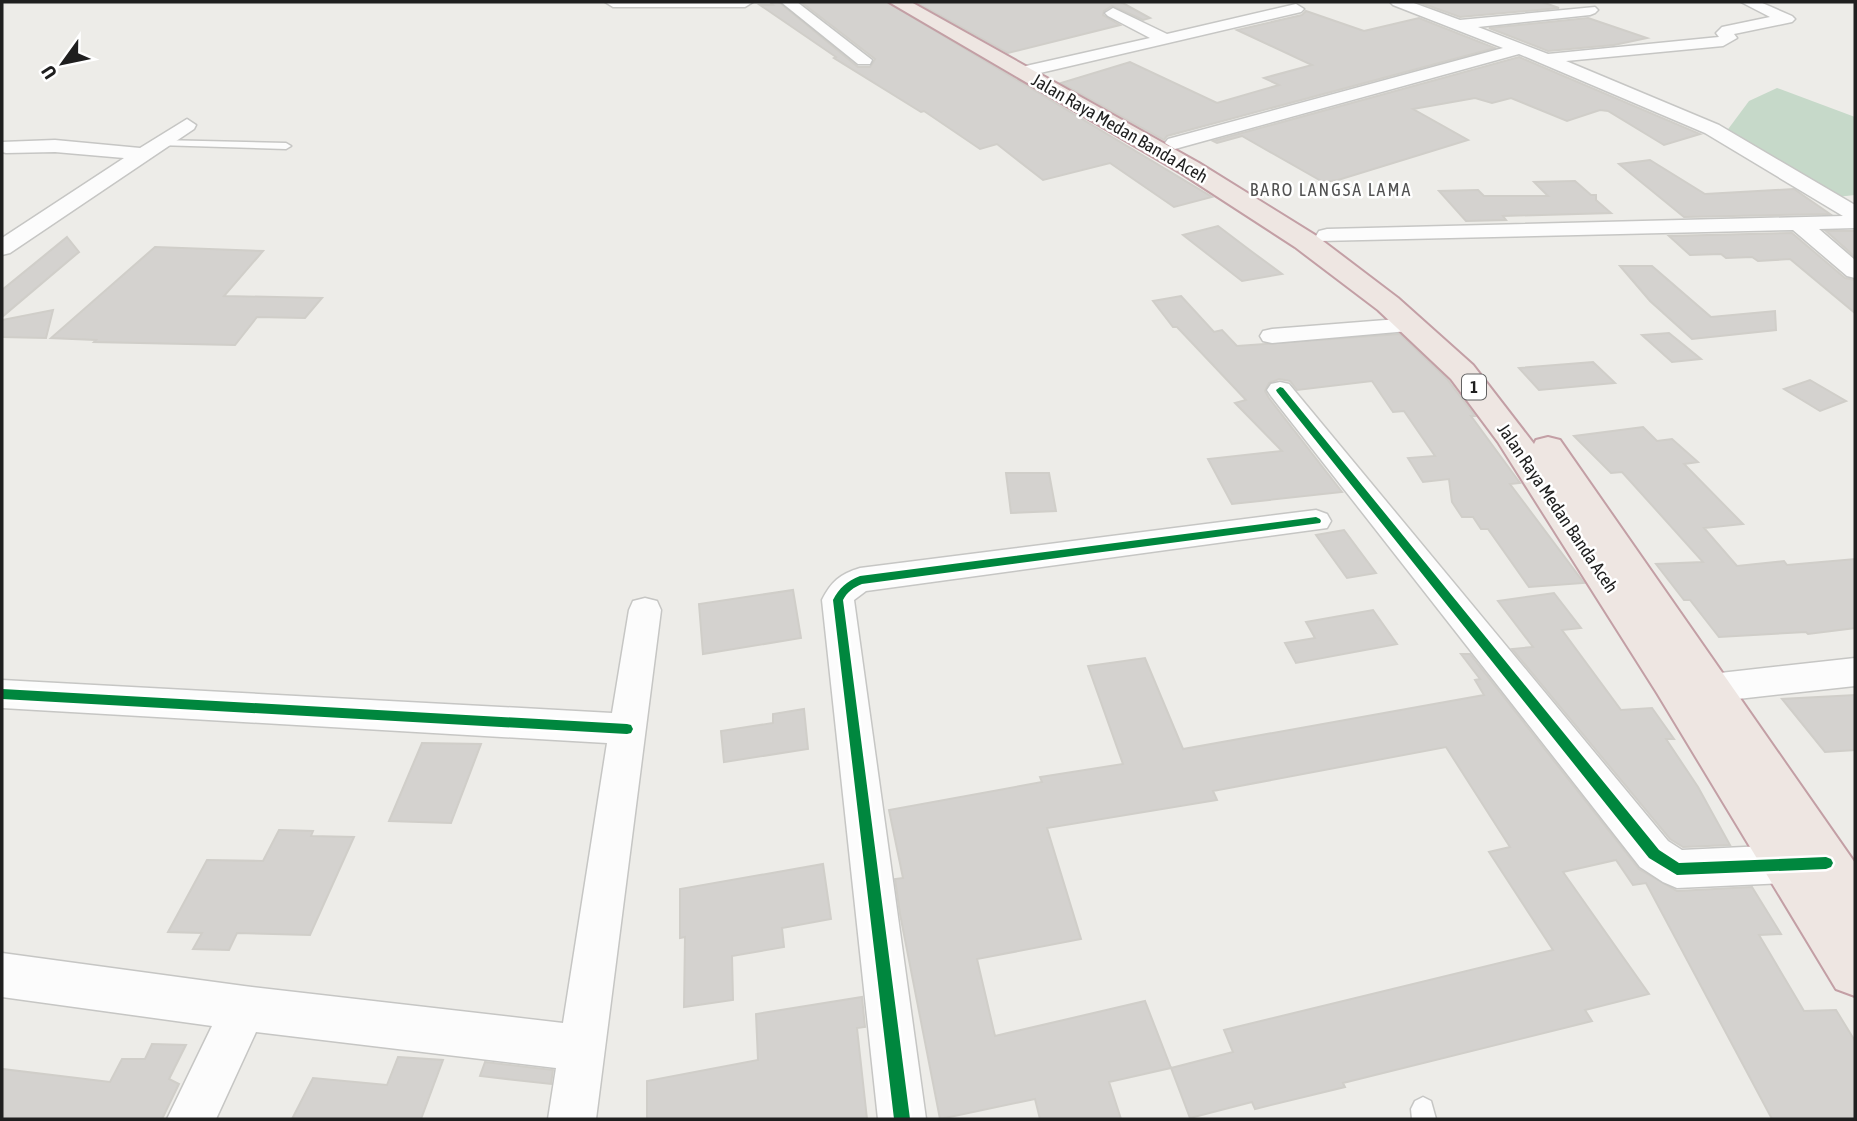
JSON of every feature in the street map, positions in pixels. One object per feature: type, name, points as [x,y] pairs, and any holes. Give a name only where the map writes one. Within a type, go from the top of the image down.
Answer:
[{"type":"highway","name":"Jalan Raya Medan Banda Aceh","points":[[898,2],[1030,70],[1327,236],[1424,312],[1483,366],[1517,406],[1579,492],[1712,688],[1808,863],[1855,970]]},
{"type":"highway","name":"Jalan Raya Medan Banda Aceh","points":[[919,2],[1030,70]]},
{"type":"highway","name":"Jalan Raya Medan Banda Aceh","points":[[1191,158],[1359,280],[1462,372],[1504,427],[1808,863],[1855,906]]},
{"type":"street","points":[[613,2],[745,2]]},
{"type":"street","points":[[788,2],[864,60]]},
{"type":"street","points":[[1398,2],[1546,59],[1728,136],[1855,214]]},
{"type":"street","points":[[1546,59],[1723,41],[1729,38],[1724,33],[1728,30],[1787,19],[1748,2]]},
{"type":"street","points":[[1030,70],[1296,9]]},
{"type":"street","points":[[1459,24],[1590,10]]},
{"type":"street","points":[[1113,13],[1167,40]]},
{"type":"street","points":[[1191,158],[1519,49]]},
{"type":"street","points":[[2,248],[187,125]]},
{"type":"street","points":[[6,147],[152,148]]},
{"type":"street","points":[[1327,236],[1855,222]]},
{"type":"street","points":[[1800,225],[1855,271]]},
{"type":"street","points":[[1272,336],[1411,325]]},
{"type":"street","points":[[1280,390],[1654,854],[1677,869],[1808,863]]},
{"type":"street","points":[[902,1119],[839,613],[840,595],[860,580],[1315,521]]},
{"type":"street","points":[[572,1119],[645,610]]},
{"type":"street","points":[[1712,688],[1855,672]]},
{"type":"street","points":[[2,694],[627,729]]},
{"type":"street","points":[[2,975],[244,1008],[583,1048]]},
{"type":"street","points":[[191,1119],[244,1008]]},
{"type":"lane","points":[[152,148],[286,146]]},
{"type":"green space","points":[[1777,88],[1855,117],[1855,195],[1837,197],[1726,132],[1749,101]]},
{"type":"building","points":[[770,2],[779,2],[858,67],[870,67],[875,59],[801,2],[887,2],[1212,197],[1174,207],[1110,163],[1043,180],[997,144],[980,149],[924,111],[921,112],[834,58],[836,57],[760,5],[773,5]]},
{"type":"building","points":[[916,2],[1121,2],[1150,18],[1143,20],[1112,6],[1104,11],[1103,15],[1120,25],[1008,53]]},
{"type":"building","points":[[1418,2],[1542,2],[1559,8],[1460,17]]},
{"type":"building","points":[[1306,11],[1364,31],[1419,18],[1495,48],[1167,136],[1164,140],[1061,83],[1130,62],[1217,103],[1279,85],[1264,78],[1312,65],[1237,30],[1302,15]]},
{"type":"building","points":[[1588,18],[1647,38],[1614,45],[1548,51],[1489,28]]},
{"type":"building","points":[[1519,57],[1700,134],[1664,145],[1608,111],[1600,110],[1567,121],[1511,98],[1492,103],[1475,98],[1413,109],[1468,140],[1338,180],[1323,182],[1242,136],[1217,143],[1213,141]]},
{"type":"building","points":[[1650,160],[1705,194],[1794,189],[1830,214],[1684,217],[1619,164]]},
{"type":"building","points":[[1575,181],[1591,195],[1596,195],[1596,200],[1611,213],[1503,216],[1506,220],[1466,221],[1439,191],[1478,190],[1484,196],[1548,196],[1534,182]]},
{"type":"building","points":[[1218,226],[1282,274],[1242,281],[1183,235]]},
{"type":"building","points":[[1826,231],[1855,231],[1855,257]]},
{"type":"building","points":[[1792,233],[1845,278],[1855,280],[1855,313],[1790,259],[1758,261],[1752,257],[1726,258],[1721,254],[1690,255],[1669,236]]},
{"type":"building","points":[[67,237],[79,252],[2,317],[2,290]]},
{"type":"building","points":[[155,247],[263,251],[224,296],[322,298],[305,318],[257,317],[235,345],[94,342],[96,340],[51,338]]},
{"type":"building","points":[[1620,266],[1652,266],[1711,317],[1775,311],[1776,330],[1692,339],[1650,301]]},
{"type":"building","points":[[1181,296],[1214,332],[1222,330],[1237,346],[1400,334],[1447,379],[1475,416],[1471,416],[1520,483],[1510,484],[1584,583],[1529,587],[1488,529],[1481,529],[1473,517],[1462,517],[1452,502],[1449,479],[1423,482],[1408,458],[1435,456],[1404,411],[1393,412],[1372,381],[1297,390],[1290,381],[1279,379],[1269,383],[1265,391],[1269,398],[1342,492],[1232,504],[1208,459],[1282,451],[1235,403],[1246,400],[1177,327],[1173,327],[1153,301]]},
{"type":"building","points":[[53,310],[46,338],[2,337],[2,320]]},
{"type":"building","points":[[1669,333],[1701,359],[1672,362],[1642,335]]},
{"type":"building","points":[[1593,362],[1615,383],[1539,390],[1519,368]]},
{"type":"building","points":[[1810,380],[1846,401],[1820,411],[1784,389]]},
{"type":"building","points":[[1643,427],[1657,441],[1672,439],[1698,462],[1684,464],[1743,524],[1704,528],[1737,566],[1784,561],[1787,565],[1855,559],[1855,628],[1808,634],[1719,637],[1690,600],[1684,600],[1656,564],[1703,562],[1622,472],[1611,473],[1574,436]]},
{"type":"building","points":[[1006,473],[1049,473],[1056,511],[1011,513]]},
{"type":"building","points":[[1344,530],[1376,573],[1347,578],[1316,535]]},
{"type":"building","points":[[793,590],[801,638],[703,654],[699,604]]},
{"type":"building","points":[[1554,593],[1581,628],[1562,630],[1621,710],[1652,708],[1674,739],[1666,739],[1698,787],[1730,845],[1683,847],[1670,839],[1512,649],[1533,647],[1498,601]]},
{"type":"building","points":[[1373,610],[1397,644],[1296,663],[1285,643],[1315,638],[1306,622]]},
{"type":"building","points":[[1461,654],[1470,654],[1639,869],[1677,891],[1752,887],[1781,934],[1759,935],[1804,1011],[1836,1010],[1855,1041],[1855,1119],[1772,1119],[1646,883],[1633,885],[1616,860],[1563,872],[1649,994],[1585,1010],[1592,1021],[1343,1083],[1345,1087],[1255,1109],[1252,1102],[1190,1118],[1171,1068],[1109,1082],[1121,1119],[1040,1119],[1035,1099],[940,1119],[900,914],[895,879],[903,878],[889,810],[1042,782],[1040,777],[1123,764],[1088,666],[1145,658],[1183,749],[1484,695],[1475,680],[1480,679]],"holes":[[[1446,747],[1510,847],[1489,852],[1553,950],[1224,1030],[1233,1052],[1171,1068],[1145,1001],[995,1036],[977,959],[1081,939],[1047,828],[1217,800],[1213,791]]]},
{"type":"building","points":[[1855,695],[1855,750],[1825,752],[1782,699]]},
{"type":"building","points":[[804,709],[808,749],[724,762],[721,731],[773,723],[773,714]]},
{"type":"building","points":[[422,743],[481,744],[451,823],[389,821]]},
{"type":"building","points":[[279,830],[313,831],[311,836],[354,837],[310,935],[237,933],[229,950],[193,949],[202,933],[168,932],[207,860],[263,861]]},
{"type":"building","points":[[823,864],[831,919],[782,928],[784,947],[732,956],[733,1000],[684,1007],[685,937],[680,938],[680,889]]},
{"type":"building","points":[[862,997],[865,1027],[857,1028],[867,1119],[647,1119],[647,1081],[758,1060],[756,1014]]},
{"type":"building","points":[[152,1044],[186,1045],[169,1079],[179,1084],[162,1119],[2,1119],[2,1069],[110,1082],[122,1059],[145,1059]]},
{"type":"building","points":[[398,1057],[443,1060],[421,1119],[292,1119],[313,1078],[387,1085]]},
{"type":"building","points":[[485,1062],[553,1070],[551,1084],[480,1076]]},
{"type":"cycle path","points":[[1280,390],[1654,854],[1677,869],[1826,863]]},
{"type":"cycle path","points":[[902,1119],[838,600],[842,593],[860,580],[1316,521]]},
{"type":"cycle path","points":[[2,694],[627,729]]},
{"type":"district","name":"BARO LANGSA LAMA","points":[[1331,189]]}]
